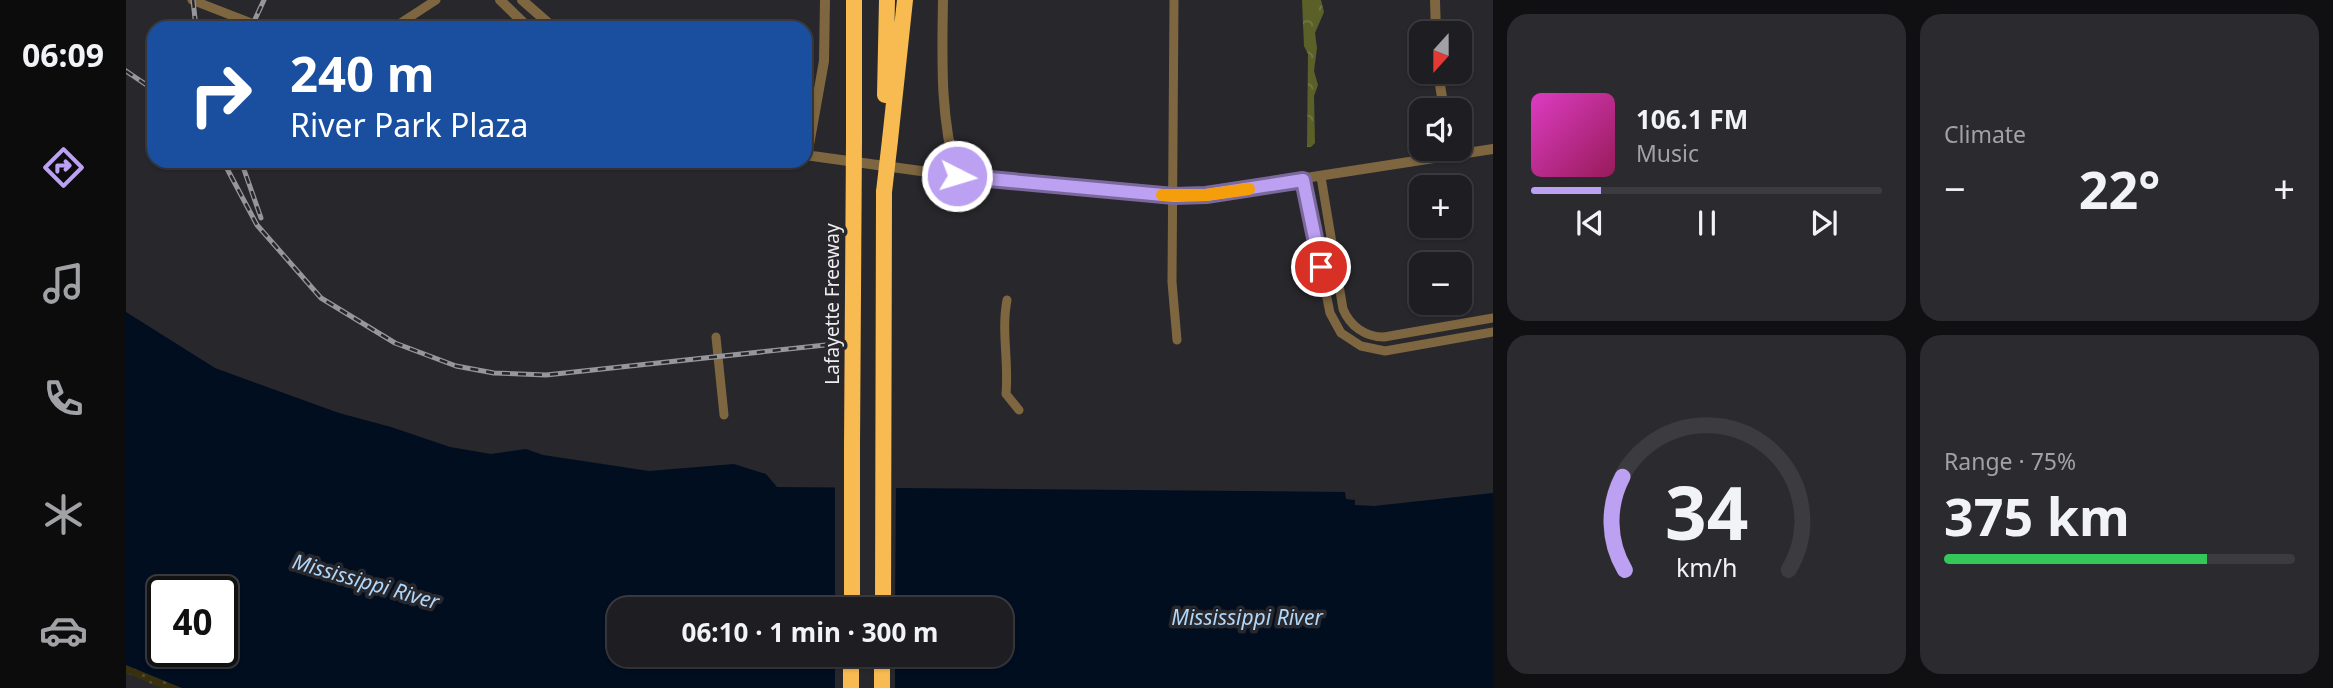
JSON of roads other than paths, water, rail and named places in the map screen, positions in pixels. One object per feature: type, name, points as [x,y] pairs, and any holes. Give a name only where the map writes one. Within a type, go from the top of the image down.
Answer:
[{"type":"highway","name":"Lafayette Freeway","points":[[852,0],[852,597]]},
{"type":"highway","points":[[883,597],[887,0]]},
{"type":"highway","points":[[887,140],[905,0]]},
{"type":"highway","points":[[851,667],[851,688]]},
{"type":"highway","points":[[882,667],[882,688]]},
{"type":"street","points":[[192,0],[246,21]]},
{"type":"street","points":[[404,21],[436,0]]},
{"type":"street","points":[[500,0],[522,21]]},
{"type":"street","points":[[522,0],[546,21]]},
{"type":"street","points":[[812,124],[824,61],[825,0]]},
{"type":"street","points":[[943,0],[944,102],[947,134],[957,176]]},
{"type":"street","points":[[1174,0],[1172,282],[1177,340]]},
{"type":"street","points":[[1435,0],[1436,21]]},
{"type":"street","points":[[1472,151],[1493,149]]},
{"type":"street","points":[[812,156],[957,176],[1174,196],[1206,195],[1409,161]]},
{"type":"street","points":[[1321,177],[1343,309],[1351,323],[1367,334],[1384,337],[1493,318]]},
{"type":"street","points":[[1303,180],[1330,313],[1341,333],[1361,346],[1385,351],[1493,332]]},
{"type":"street","points":[[1007,300],[1003,320],[1008,371],[1006,394],[1019,411]]},
{"type":"street","points":[[716,337],[724,415]]},
{"type":"water","name":"Mississippi River","points":[[126,312],[215,368],[339,413],[450,447],[491,454],[526,449],[543,455],[649,471],[734,464],[766,474],[777,487],[1345,492],[1346,499],[1355,500],[1355,505],[1374,506],[1493,493],[1493,688],[182,688],[126,665]]},
{"type":"railway","points":[[193,0],[195,21]]},
{"type":"railway","points":[[254,21],[264,0]]},
{"type":"railway","points":[[126,71],[147,85]]},
{"type":"railway","points":[[227,168],[257,225],[321,298],[395,343],[456,366],[494,373],[546,375],[835,344]]},
{"type":"railway","points":[[243,168],[261,218]]}]
